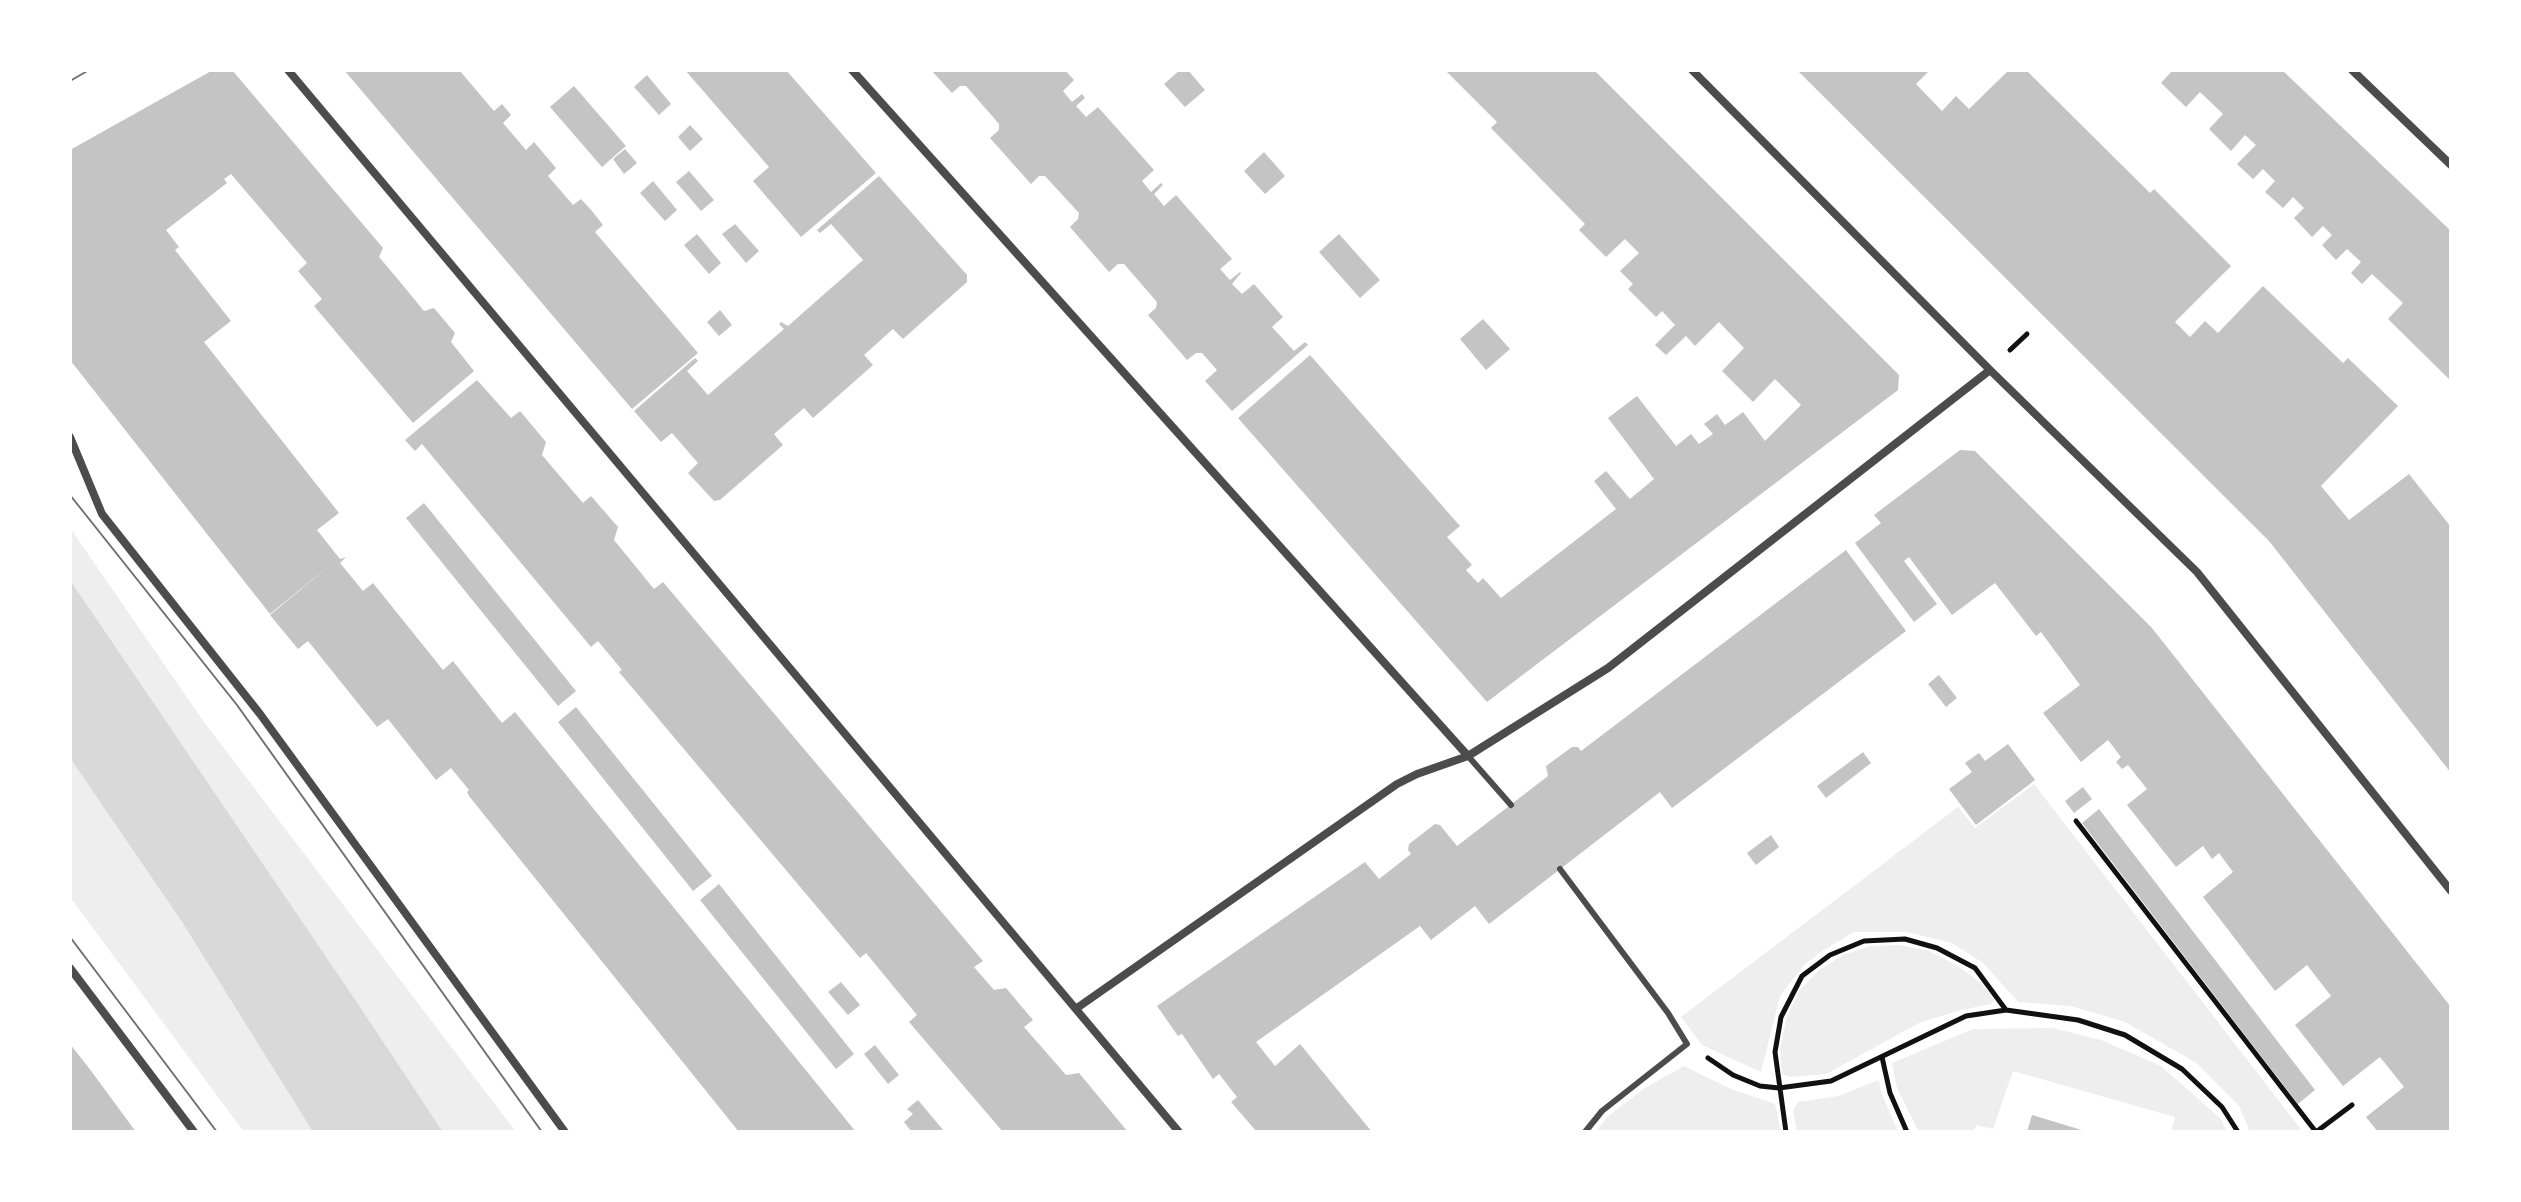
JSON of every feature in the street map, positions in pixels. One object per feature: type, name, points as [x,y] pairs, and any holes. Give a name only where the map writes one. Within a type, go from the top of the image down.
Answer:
[{"type":"street","points":[[288,70],[1179,1132]]},
{"type":"street","points":[[852,70],[1468,756]]},
{"type":"street","points":[[1692,70],[1990,370],[2197,572],[2451,891]]},
{"type":"street","points":[[2352,70],[2451,165]]},
{"type":"street","points":[[1077,1008],[1397,784],[1468,756],[1608,668],[1990,370]]},
{"type":"street","points":[[70,437],[102,514],[260,714],[565,1132]]},
{"type":"street","points":[[70,968],[194,1132]]},
{"type":"lane","points":[[1468,756],[1511,805]]},
{"type":"lane","points":[[1560,869],[1668,1013],[1687,1044],[1602,1111],[1585,1132]]},
{"type":"path","points":[[2076,821],[2316,1132],[2352,1105]]},
{"type":"path","points":[[1786,1132],[1775,1052],[1781,1017],[1802,976],[1830,955],[1864,941],[1905,939],[1937,948],[1975,968],[2006,1010]]},
{"type":"path","points":[[1687,1044],[1733,1075],[1760,1086],[1779,1088],[1831,1081],[1966,1016],[2006,1010],[2078,1020],[2125,1035],[2182,1069],[2222,1107],[2238,1132]]},
{"type":"path","points":[[1882,1057],[1890,1093],[1907,1132]]},
{"type":"shaded area","points":[[70,528],[204,722],[516,1132],[443,1132],[70,580]]},
{"type":"shaded area","points":[[70,580],[443,1132],[313,1132],[182,922],[70,758]]},
{"type":"shaded area","points":[[70,758],[182,922],[313,1132],[244,1132],[70,897]]},
{"type":"shaded area","points":[[2034,784],[2303,1132],[2250,1132],[2239,1106],[2198,1064],[2125,1022],[2071,1006],[2018,1002],[1983,963],[1952,943],[1906,932],[1854,932],[1804,965],[1780,996],[1761,1072],[1702,1045],[1681,1017],[1958,807],[1975,828]]},
{"type":"shaded area","points":[[1899,945],[1929,951],[1958,966],[1981,983],[1994,999],[1992,1004],[1919,1023],[1826,1074],[1790,1077],[1782,1074],[1780,1048],[1787,1017],[1799,991],[1819,970],[1843,955],[1870,946]]},
{"type":"shaded area","points":[[2053,1028],[2101,1040],[2161,1066],[2221,1119],[2227,1132],[2171,1132],[2175,1117],[2013,1071],[1993,1129],[1976,1125],[1974,1132],[1919,1132],[1897,1088],[1892,1063],[1973,1029]]},
{"type":"shaded area","points":[[1684,1066],[1731,1089],[1775,1104],[1781,1132],[1596,1132],[1607,1117],[1645,1088]]},
{"type":"shaded area","points":[[1879,1080],[1898,1132],[1797,1132],[1793,1110],[1798,1102],[1838,1096]]},
{"type":"building","points":[[213,70],[232,70],[383,248],[379,257],[424,311],[434,308],[455,333],[451,342],[474,371],[413,423],[314,306],[322,299],[298,271],[307,263],[231,174],[224,179],[227,183],[166,230],[179,247],[175,250],[231,321],[204,342],[339,513],[317,530],[340,559],[346,557],[340,563],[363,591],[373,583],[443,670],[453,661],[502,723],[515,712],[856,1132],[739,1132],[469,796],[469,790],[451,768],[436,780],[388,719],[377,727],[308,641],[298,649],[270,615],[334,562],[270,614],[70,360],[70,150]]},
{"type":"building","points":[[344,70],[459,70],[494,111],[502,104],[511,115],[503,123],[526,150],[534,142],[556,168],[548,176],[573,205],[581,199],[592,211],[603,225],[595,232],[698,353],[632,409]]},
{"type":"building","points":[[685,70],[786,70],[876,173],[801,237],[753,181],[769,167]]},
{"type":"building","points":[[931,70],[1065,70],[1074,80],[1063,91],[1072,102],[1082,94],[1085,98],[1076,106],[1086,117],[1098,107],[1154,170],[1142,181],[1151,192],[1161,183],[1163,185],[1154,194],[1164,206],[1176,195],[1232,259],[1220,269],[1230,280],[1241,273],[1232,284],[1242,294],[1254,284],[1283,317],[1272,327],[1294,351],[1305,342],[1308,345],[1232,411],[1205,381],[1217,370],[1202,353],[1196,353],[1187,360],[1148,315],[1156,308],[1157,302],[1124,264],[1118,264],[1109,272],[1070,227],[1078,219],[1079,213],[1045,176],[1039,176],[1031,184],[990,138],[999,130],[999,124],[966,86],[960,86],[952,93]]},
{"type":"building","points":[[1180,70],[1188,70],[1205,90],[1185,107],[1164,84]]},
{"type":"building","points":[[1445,70],[1594,70],[1899,375],[1898,390],[1487,702],[1238,418],[1310,355],[1460,526],[1447,537],[1472,565],[1466,570],[1478,583],[1483,578],[1501,598],[1616,509],[1594,481],[1606,471],[1630,499],[1654,479],[1608,418],[1637,396],[1676,446],[1691,434],[1699,444],[1713,434],[1704,424],[1717,414],[1725,425],[1743,412],[1765,441],[1801,405],[1775,379],[1753,402],[1722,371],[1744,348],[1719,322],[1695,346],[1686,336],[1666,355],[1655,345],[1675,325],[1662,311],[1656,317],[1628,289],[1633,284],[1620,271],[1639,253],[1625,239],[1606,257],[1579,230],[1585,224],[1491,128],[1497,122]]},
{"type":"building","points":[[1797,70],[1930,70],[1916,84],[1942,111],[1956,96],[1969,109],[2009,70],[2026,70],[2150,193],[2154,189],[2231,266],[2175,322],[2190,337],[2205,321],[2218,333],[2263,286],[2343,363],[2348,358],[2398,406],[2321,486],[2349,520],[2409,474],[2451,527],[2451,773],[2269,541]]},
{"type":"building","points":[[2173,70],[2282,70],[2451,231],[2451,381],[2388,319],[2403,303],[2372,274],[2362,284],[2351,273],[2361,262],[2347,249],[2336,260],[2322,245],[2332,235],[2323,226],[2312,237],[2294,218],[2304,208],[2293,197],[2283,208],[2265,192],[2275,181],[2263,169],[2253,179],[2237,164],[2256,145],[2245,135],[2231,151],[2209,129],[2223,114],[2200,92],[2186,107],[2161,83]]},
{"type":"building","points":[[647,75],[671,104],[659,115],[634,87]]},
{"type":"building","points":[[574,86],[626,146],[602,167],[550,107]]},
{"type":"building","points":[[690,125],[703,139],[690,151],[678,137]]},
{"type":"building","points":[[625,149],[637,163],[624,174],[613,159]]},
{"type":"building","points":[[1264,152],[1285,176],[1265,194],[1244,171]]},
{"type":"building","points":[[689,171],[714,200],[701,211],[676,182]]},
{"type":"building","points":[[879,176],[967,275],[967,282],[903,339],[893,329],[864,355],[873,365],[813,418],[804,408],[774,434],[783,445],[720,500],[714,501],[688,473],[698,463],[672,433],[661,442],[634,411],[695,358],[698,361],[687,371],[708,395],[784,329],[779,324],[781,322],[788,326],[863,260],[831,224],[820,233],[817,230]]},
{"type":"building","points":[[653,181],[677,210],[665,221],[640,193]]},
{"type":"building","points":[[735,224],[759,251],[746,263],[722,234]]},
{"type":"building","points":[[697,234],[721,263],[709,274],[684,245]]},
{"type":"building","points":[[1339,234],[1380,280],[1360,298],[1319,252]]},
{"type":"building","points":[[720,310],[732,325],[719,336],[707,322]]},
{"type":"building","points":[[1483,319],[1510,349],[1486,370],[1460,339]]},
{"type":"building","points":[[477,380],[511,418],[520,411],[546,442],[542,455],[583,503],[591,496],[618,527],[614,540],[654,589],[663,582],[983,961],[974,967],[994,990],[1006,988],[1033,1020],[1024,1027],[1066,1075],[1079,1073],[1128,1132],[1003,1132],[909,1022],[917,1015],[866,953],[860,958],[619,672],[622,670],[598,641],[591,647],[422,444],[415,451],[405,440]]},
{"type":"building","points":[[1960,450],[1975,451],[2152,628],[2451,1007],[2451,1132],[2378,1132],[2366,1117],[2404,1087],[2380,1057],[2343,1086],[2295,1025],[2331,996],[2307,965],[2275,991],[2203,897],[2233,872],[2219,853],[2212,859],[2203,846],[2176,867],[2127,805],[2147,789],[2128,765],[2122,769],[2116,762],[2121,757],[2108,740],[2081,762],[2043,713],[2080,685],[2041,632],[2036,636],[1995,583],[1952,615],[1909,557],[1904,561],[1937,604],[1914,622],[1855,543],[1881,523],[1874,515]]},
{"type":"building","points":[[424,503],[576,691],[558,706],[406,518]]},
{"type":"building","points":[[1846,550],[1906,631],[1672,808],[1660,792],[1489,924],[1475,906],[1431,940],[1420,926],[1256,1042],[1275,1066],[1300,1044],[1372,1132],[1257,1132],[1231,1102],[1237,1097],[1219,1074],[1213,1079],[1182,1034],[1178,1036],[1157,1006],[1365,862],[1379,879],[1411,854],[1409,844],[1435,824],[1440,825],[1457,846],[1548,776],[1546,766],[1572,747],[1578,747],[1581,751]]},
{"type":"building","points":[[1939,675],[1957,698],[1946,707],[1928,684]]},
{"type":"building","points":[[576,707],[712,876],[693,891],[558,722]]},
{"type":"building","points":[[2008,744],[2035,780],[1976,825],[1949,789],[1972,772],[1965,763],[1979,753],[1985,761]]},
{"type":"building","points":[[1863,752],[1871,763],[1826,798],[1817,786]]},
{"type":"building","points":[[2083,787],[2092,799],[2074,813],[2065,801]]},
{"type":"building","points":[[2099,809],[2315,1090],[2298,1104],[2082,823]]},
{"type":"building","points":[[1771,835],[1779,847],[1756,865],[1747,853]]},
{"type":"building","points":[[719,884],[854,1054],[836,1069],[700,900]]},
{"type":"building","points":[[841,982],[860,1005],[848,1015],[828,992]]},
{"type":"building","points":[[70,1044],[89,1068],[136,1132],[70,1132]]},
{"type":"building","points":[[875,1045],[899,1075],[888,1084],[864,1054]]},
{"type":"building","points":[[918,1100],[944,1131],[912,1132],[904,1122],[913,1114],[907,1109]]},
{"type":"building","points":[[2032,1115],[2085,1131],[2027,1132]]},
{"type":"tram line","points":[[70,81],[89,70]]},
{"type":"tram line","points":[[70,495],[237,705],[542,1132]]},
{"type":"tram line","points":[[70,937],[217,1132]]}]
